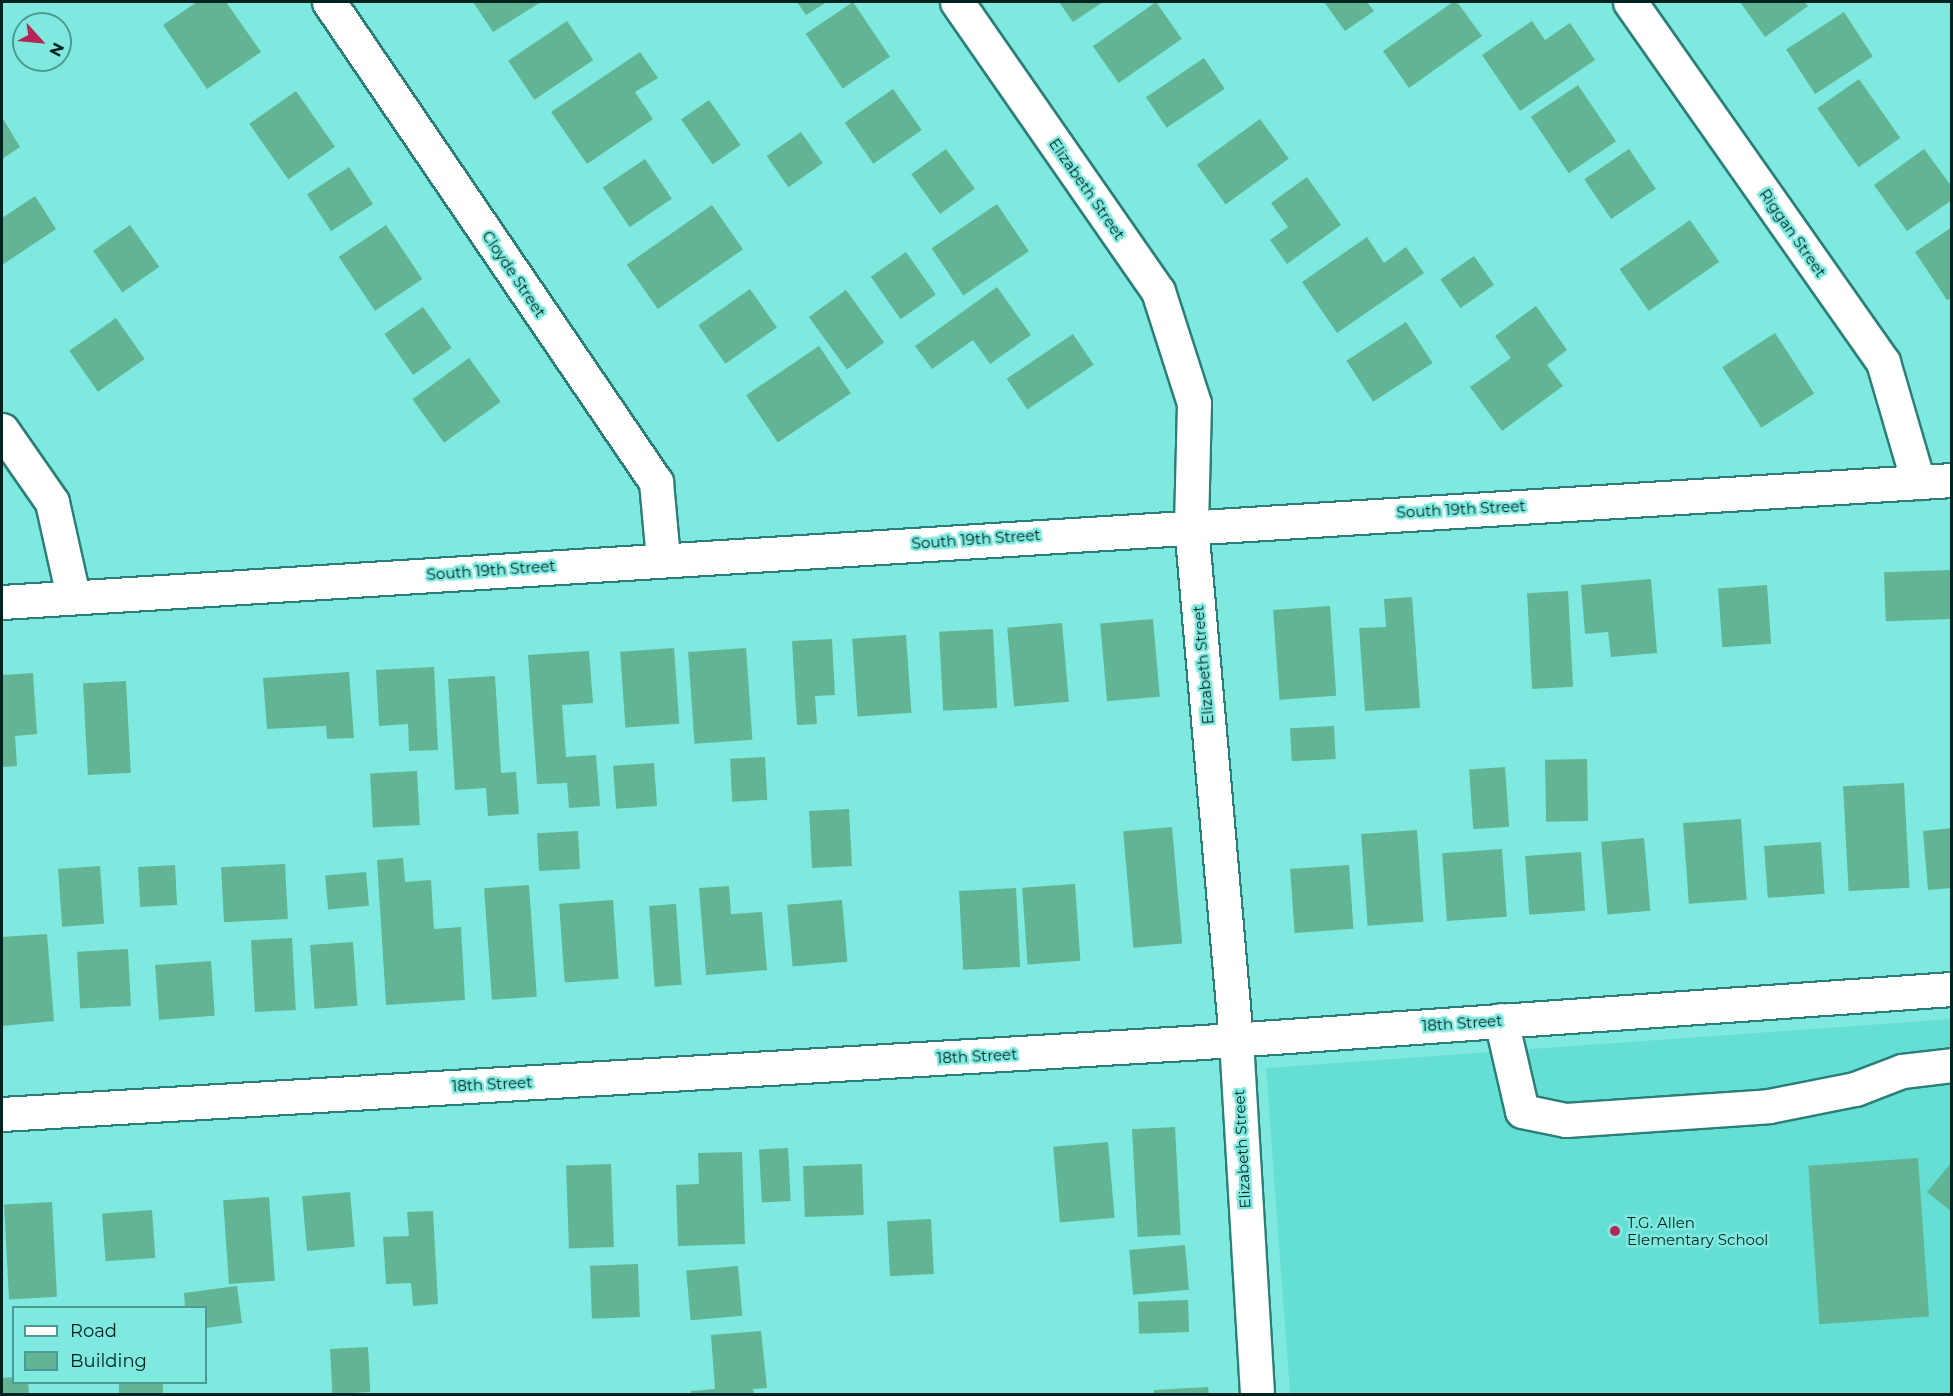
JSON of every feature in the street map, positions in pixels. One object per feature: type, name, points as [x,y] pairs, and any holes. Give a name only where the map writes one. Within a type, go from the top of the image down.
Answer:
[{"type":"street","name":"Cloyde Street","points":[[329,2],[656,482],[663,559]]},
{"type":"street","name":"Elizabeth Street","points":[[957,2],[1158,291],[1194,403],[1191,525],[1236,1040],[1257,1395]]},
{"type":"street","name":"Riggan Street","points":[[1630,2],[1883,362],[1918,482]]},
{"type":"street","points":[[2,430],[52,502],[73,596]]},
{"type":"street","name":"South 19th Street","points":[[2,602],[1191,525],[1952,480]]},
{"type":"street","name":"18th Street","points":[[2,1114],[1236,1040],[1952,989]]},
{"type":"street","points":[[1501,1020],[1522,1111],[1566,1120],[1769,1107],[1855,1089],[1902,1071],[1952,1065]]},
{"type":"shaded area","name":"T.G. Allen Elementary School","points":[[1951,1019],[1951,1394],[1290,1394],[1266,1068]]},
{"type":"building","points":[[197,2],[226,2],[261,52],[207,89],[163,25]]},
{"type":"building","points":[[473,2],[541,2],[493,32]]},
{"type":"building","points":[[797,2],[827,2],[806,15]]},
{"type":"building","points":[[853,2],[890,57],[843,89],[806,34]]},
{"type":"building","points":[[1059,2],[1103,2],[1073,22]]},
{"type":"building","points":[[1156,2],[1182,39],[1119,83],[1093,46]]},
{"type":"building","points":[[1324,2],[1367,2],[1374,11],[1345,31]]},
{"type":"building","points":[[1453,2],[1457,2],[1482,36],[1409,88],[1383,51]]},
{"type":"building","points":[[1740,2],[1805,2],[1808,6],[1765,37]]},
{"type":"building","points":[[1844,12],[1873,56],[1815,94],[1786,50]]},
{"type":"building","points":[[567,21],[593,60],[534,100],[508,61]]},
{"type":"building","points":[[1532,21],[1545,40],[1570,23],[1595,60],[1520,111],[1482,55]]},
{"type":"building","points":[[640,52],[658,78],[635,92],[653,119],[587,164],[551,112]]},
{"type":"building","points":[[1204,58],[1225,89],[1167,128],[1146,97]]},
{"type":"building","points":[[1859,79],[1900,138],[1859,167],[1817,108]]},
{"type":"building","points":[[1578,85],[1616,141],[1569,173],[1531,117]]},
{"type":"building","points":[[893,89],[922,130],[873,164],[845,123]]},
{"type":"building","points":[[296,91],[335,147],[288,179],[249,124]]},
{"type":"building","points":[[709,100],[741,145],[713,165],[681,120]]},
{"type":"building","points":[[2,117],[20,147],[2,159]]},
{"type":"building","points":[[1260,119],[1289,159],[1226,204],[1197,165]]},
{"type":"building","points":[[801,132],[823,163],[788,187],[767,156]]},
{"type":"building","points":[[946,149],[975,189],[940,214],[911,174]]},
{"type":"building","points":[[1629,149],[1656,189],[1611,219],[1584,179]]},
{"type":"building","points":[[1924,149],[1952,187],[1952,200],[1907,231],[1874,185]]},
{"type":"building","points":[[645,159],[672,199],[630,227],[603,188]]},
{"type":"building","points":[[349,167],[373,204],[331,231],[307,194]]},
{"type":"building","points":[[1307,177],[1341,225],[1287,264],[1270,240],[1288,227],[1271,203]]},
{"type":"building","points":[[35,196],[56,229],[2,265],[2,218]]},
{"type":"building","points":[[997,204],[1029,251],[963,295],[932,248]]},
{"type":"building","points":[[712,205],[743,249],[658,309],[627,265]]},
{"type":"building","points":[[1690,220],[1719,262],[1649,311],[1620,269]]},
{"type":"building","points":[[130,225],[159,267],[122,293],[93,251]]},
{"type":"building","points":[[386,225],[422,279],[375,311],[339,257]]},
{"type":"building","points":[[1952,227],[1952,298],[1947,300],[1915,252]]},
{"type":"building","points":[[1367,237],[1384,263],[1406,247],[1424,273],[1337,333],[1302,282]]},
{"type":"building","points":[[906,252],[936,295],[901,319],[871,277]]},
{"type":"building","points":[[1474,256],[1494,285],[1460,308],[1440,280]]},
{"type":"building","points":[[997,287],[1031,335],[990,364],[973,340],[932,369],[915,346]]},
{"type":"building","points":[[750,289],[777,328],[725,364],[698,325]]},
{"type":"building","points":[[846,290],[884,343],[847,370],[809,317]]},
{"type":"building","points":[[1536,306],[1567,350],[1547,365],[1563,386],[1502,431],[1470,387],[1511,358],[1495,336]]},
{"type":"building","points":[[423,307],[452,348],[413,375],[384,334]]},
{"type":"building","points":[[116,318],[145,359],[98,392],[69,351]]},
{"type":"building","points":[[1406,322],[1433,363],[1373,402],[1346,361]]},
{"type":"building","points":[[1775,333],[1814,393],[1761,428],[1722,367]]},
{"type":"building","points":[[1073,334],[1094,365],[1027,409],[1007,379]]},
{"type":"building","points":[[819,346],[851,393],[778,442],[746,395]]},
{"type":"building","points":[[469,358],[501,402],[444,443],[412,399]]},
{"type":"building","points":[[1950,570],[1952,619],[1886,621],[1884,572]]},
{"type":"building","points":[[1651,579],[1657,653],[1611,657],[1608,632],[1585,634],[1581,585]]},
{"type":"building","points":[[1767,585],[1771,644],[1722,647],[1718,588]]},
{"type":"building","points":[[1568,591],[1573,687],[1532,689],[1527,593]]},
{"type":"building","points":[[1412,597],[1420,708],[1365,711],[1359,628],[1386,627],[1384,599]]},
{"type":"building","points":[[1330,606],[1336,696],[1279,700],[1273,610]]},
{"type":"building","points":[[1153,619],[1160,697],[1107,701],[1100,624]]},
{"type":"building","points":[[1062,623],[1069,702],[1014,706],[1007,628]]},
{"type":"building","points":[[993,629],[997,708],[943,711],[939,632]]},
{"type":"building","points":[[906,635],[911,713],[858,717],[852,639]]},
{"type":"building","points":[[832,639],[835,695],[815,696],[817,724],[797,725],[792,641]]},
{"type":"building","points":[[674,648],[679,724],[625,728],[620,652]]},
{"type":"building","points":[[746,648],[752,740],[695,744],[688,652]]},
{"type":"building","points":[[589,651],[593,703],[562,705],[566,757],[596,755],[600,806],[569,808],[567,783],[537,784],[528,655]]},
{"type":"building","points":[[434,667],[438,750],[409,751],[408,724],[379,726],[376,670]]},
{"type":"building","points":[[349,672],[354,738],[327,739],[326,726],[267,729],[263,678]]},
{"type":"building","points":[[33,673],[37,734],[15,736],[17,766],[2,767],[2,675]]},
{"type":"building","points":[[495,676],[501,773],[516,772],[519,814],[488,816],[486,788],[455,790],[448,679]]},
{"type":"building","points":[[126,681],[131,773],[88,775],[83,683]]},
{"type":"building","points":[[1334,726],[1336,759],[1292,761],[1290,728]]},
{"type":"building","points":[[765,757],[767,800],[732,802],[730,759]]},
{"type":"building","points":[[1587,759],[1588,821],[1546,822],[1545,760]]},
{"type":"building","points":[[654,763],[657,806],[616,809],[613,766]]},
{"type":"building","points":[[1505,767],[1509,827],[1473,829],[1469,770]]},
{"type":"building","points":[[417,771],[420,825],[373,827],[370,773]]},
{"type":"building","points":[[1904,783],[1909,888],[1849,891],[1843,786]]},
{"type":"building","points":[[849,809],[852,866],[812,868],[809,811]]},
{"type":"building","points":[[1741,819],[1747,900],[1689,904],[1683,823]]},
{"type":"building","points":[[1172,827],[1182,944],[1133,948],[1123,831]]},
{"type":"building","points":[[1952,828],[1952,888],[1928,890],[1923,831]]},
{"type":"building","points":[[1417,830],[1423,922],[1368,926],[1361,834]]},
{"type":"building","points":[[578,831],[580,869],[539,871],[537,833]]},
{"type":"building","points":[[1644,838],[1650,911],[1608,914],[1601,842]]},
{"type":"building","points":[[1821,842],[1825,894],[1768,898],[1764,846]]},
{"type":"building","points":[[1502,849],[1507,917],[1447,921],[1442,853]]},
{"type":"building","points":[[1581,852],[1585,911],[1529,915],[1525,856]]},
{"type":"building","points":[[403,858],[405,882],[431,880],[434,929],[461,927],[465,1000],[386,1005],[377,860]]},
{"type":"building","points":[[285,864],[288,919],[224,922],[221,867]]},
{"type":"building","points":[[175,865],[177,905],[140,907],[138,867]]},
{"type":"building","points":[[1349,865],[1353,929],[1295,933],[1290,869]]},
{"type":"building","points":[[100,866],[104,924],[62,927],[58,869]]},
{"type":"building","points":[[366,872],[369,906],[328,909],[325,876]]},
{"type":"building","points":[[1075,884],[1080,961],[1028,965],[1022,888]]},
{"type":"building","points":[[529,885],[537,997],[492,1000],[484,888]]},
{"type":"building","points":[[729,886],[731,914],[762,912],[767,970],[706,975],[699,888]]},
{"type":"building","points":[[1016,888],[1020,967],[963,970],[959,891]]},
{"type":"building","points":[[613,900],[619,979],[565,983],[559,904]]},
{"type":"building","points":[[842,900],[847,962],[793,967],[787,905]]},
{"type":"building","points":[[676,904],[682,985],[655,987],[649,906]]},
{"type":"building","points":[[47,934],[54,1021],[2,1026],[2,937]]},
{"type":"building","points":[[292,938],[296,1010],[255,1012],[251,940]]},
{"type":"building","points":[[353,942],[357,1006],[315,1009],[310,945]]},
{"type":"building","points":[[128,949],[131,1006],[80,1009],[77,952]]},
{"type":"building","points":[[211,961],[215,1016],[159,1020],[155,965]]},
{"type":"building","points":[[1175,1127],[1181,1235],[1138,1237],[1132,1129]]},
{"type":"building","points":[[1108,1142],[1115,1218],[1060,1223],[1053,1147]]},
{"type":"building","points":[[788,1148],[791,1201],[762,1202],[759,1150]]},
{"type":"building","points":[[742,1152],[745,1244],[678,1246],[676,1185],[699,1184],[698,1153]]},
{"type":"building","points":[[1918,1158],[1929,1317],[1819,1324],[1808,1166]]},
{"type":"building","points":[[611,1164],[614,1247],[569,1249],[566,1166]]},
{"type":"building","points":[[862,1164],[864,1215],[805,1217],[803,1166]]},
{"type":"building","points":[[1950,1164],[1952,1165],[1952,1212],[1927,1192]]},
{"type":"building","points":[[350,1192],[355,1247],[307,1251],[302,1196]]},
{"type":"building","points":[[269,1197],[275,1281],[229,1284],[223,1200]]},
{"type":"building","points":[[52,1202],[57,1297],[9,1299],[4,1205]]},
{"type":"building","points":[[152,1210],[155,1258],[105,1261],[102,1213]]},
{"type":"building","points":[[433,1211],[438,1304],[413,1306],[411,1283],[386,1284],[383,1237],[409,1236],[407,1212]]},
{"type":"building","points":[[931,1219],[934,1274],[890,1276],[887,1221]]},
{"type":"building","points":[[1185,1245],[1189,1290],[1133,1295],[1129,1250]]},
{"type":"building","points":[[638,1264],[640,1317],[592,1319],[590,1266]]},
{"type":"building","points":[[738,1266],[742,1316],[691,1320],[686,1271]]},
{"type":"building","points":[[237,1286],[242,1323],[207,1328],[207,1306],[185,1306],[184,1293]]},
{"type":"building","points":[[1188,1300],[1189,1332],[1139,1334],[1138,1302]]},
{"type":"building","points":[[761,1331],[767,1388],[753,1389],[754,1394],[691,1394],[691,1391],[715,1389],[711,1335]]},
{"type":"building","points":[[368,1347],[370,1392],[332,1394],[330,1349]]},
{"type":"building","points":[[12,1377],[12,1384],[28,1384],[29,1394],[2,1394],[2,1378]]},
{"type":"building","points":[[119,1384],[163,1384],[163,1394],[119,1394]]},
{"type":"building","points":[[1208,1387],[1209,1394],[1154,1394],[1154,1390]]},
{"type":"place","name":"T.G. Allen Elementary School","points":[[1615,1231]]}]
